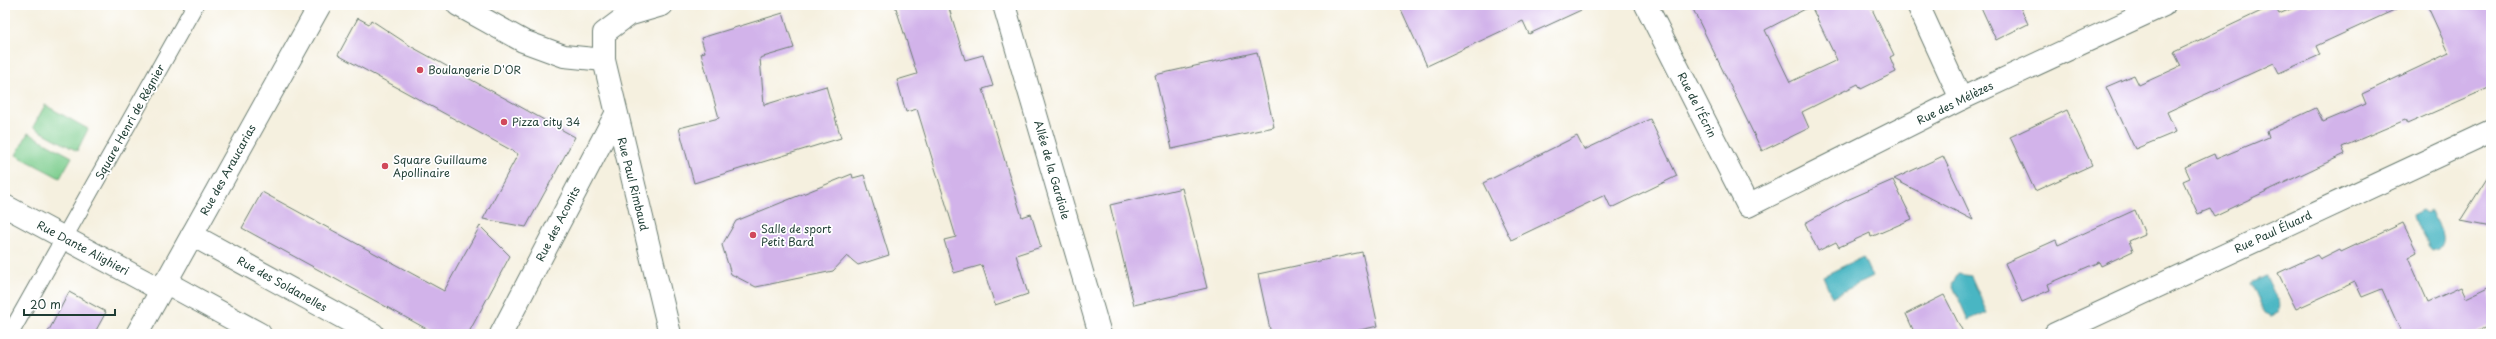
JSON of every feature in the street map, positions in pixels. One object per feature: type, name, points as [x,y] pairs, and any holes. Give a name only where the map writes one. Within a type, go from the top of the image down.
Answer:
[{"type":"street","name":"Rue des Araucarias","points":[[137,334],[320,5]]},
{"type":"street","points":[[458,5],[523,41],[564,56],[604,60]]},
{"type":"street","name":"Rue Paul Rimbaud","points":[[662,5],[628,15],[604,33],[604,60],[670,334]]},
{"type":"street","name":"Allée de la Gardiole","points":[[1004,5],[1100,334]]},
{"type":"street","name":"Rue de l'Écrin","points":[[1646,5],[1748,206]]},
{"type":"street","points":[[1918,5],[1961,99]]},
{"type":"street","name":"Rue des Mélèzes","points":[[1748,206],[1961,99],[2164,5]]},
{"type":"street","name":"Rue des Aconits","points":[[501,334],[616,114]]},
{"type":"street","name":"Rue Paul Éluard","points":[[2055,334],[2491,131]]},
{"type":"street","name":"Rue Dante Alighieri","points":[[5,206],[64,238],[260,334]]},
{"type":"street","name":"Rue des Soldanelles","points":[[192,235],[373,334]]},
{"type":"lane","name":"Square Henri de Régnier","points":[[10,334],[195,5]]},
{"type":"green space","points":[[45,105],[88,129],[77,151],[33,127]]},
{"type":"green space","points":[[28,133],[72,157],[60,178],[16,155]]},
{"type":"water","points":[[2422,210],[2426,213],[2431,211],[2442,235],[2441,244],[2438,249],[2432,251],[2423,234],[2415,224],[2412,215]]},
{"type":"water","points":[[1863,257],[1872,277],[1832,297],[1823,276]]},
{"type":"water","points":[[1958,274],[1971,276],[1987,312],[1968,320],[1952,284]]},
{"type":"water","points":[[2266,276],[2280,306],[2278,313],[2271,316],[2264,313],[2251,283]]},
{"type":"building","points":[[895,5],[948,5],[965,60],[983,55],[993,86],[983,89],[1022,217],[1031,214],[1041,247],[1016,255],[1028,294],[995,305],[982,265],[954,273],[944,240],[956,237],[917,109],[906,112],[897,80],[917,74]]},
{"type":"building","points":[[1399,5],[1592,5],[1529,34],[1523,21],[1427,66]]},
{"type":"building","points":[[1691,5],[1870,5],[1894,55],[1890,57],[1896,72],[1861,89],[1858,84],[1802,112],[1809,128],[1762,151]],"holes":[[[1811,6],[1837,60],[1790,82],[1765,30]]]},
{"type":"building","points":[[1980,5],[2019,5],[2028,24],[1996,40]]},
{"type":"building","points":[[2274,5],[2279,14],[2300,5],[2405,5],[2316,46],[2320,55],[2279,73],[2274,63],[2167,112],[2176,132],[2135,149],[2106,87],[2134,75],[2139,85],[2181,66],[2174,52]]},
{"type":"building","points":[[2427,5],[2491,5],[2491,87],[2407,124],[2405,120],[2342,147],[2345,154],[2214,216],[2210,209],[2198,214],[2183,181],[2190,178],[2185,167],[2214,154],[2216,159],[2269,137],[2267,131],[2316,108],[2323,122],[2366,104],[2362,94],[2449,53]]},
{"type":"building","points":[[783,13],[794,48],[760,58],[764,105],[826,86],[841,138],[694,183],[679,128],[719,118],[701,53],[705,52],[701,38]]},
{"type":"building","points":[[358,18],[369,24],[371,20],[412,47],[575,137],[526,227],[483,219],[518,154],[338,55]]},
{"type":"building","points":[[1257,52],[1274,127],[1172,149],[1155,75]]},
{"type":"building","points":[[2067,110],[2092,165],[2035,191],[2010,137]]},
{"type":"building","points":[[1650,119],[1677,176],[1611,208],[1605,195],[1511,240],[1483,183],[1577,136],[1584,150]]},
{"type":"building","points":[[1943,156],[1973,220],[1894,179]]},
{"type":"building","points":[[2491,172],[2491,227],[2460,221]]},
{"type":"building","points":[[852,174],[853,178],[864,175],[889,255],[858,265],[847,256],[833,271],[756,287],[731,274],[722,245],[736,221]]},
{"type":"building","points":[[1893,180],[1912,219],[1871,237],[1870,233],[1839,247],[1836,242],[1818,251],[1805,223],[1847,200]]},
{"type":"building","points":[[1182,188],[1207,288],[1134,305],[1110,205]]},
{"type":"building","points":[[262,192],[444,291],[480,226],[510,256],[468,334],[436,334],[242,228]]},
{"type":"building","points":[[2135,210],[2145,234],[2129,241],[2133,251],[2101,266],[2099,262],[2048,284],[2050,290],[2022,302],[2005,263],[2056,240],[2058,245]]},
{"type":"building","points":[[2403,223],[2417,252],[2408,257],[2428,302],[2461,287],[2466,298],[2491,286],[2491,325],[2471,334],[2402,334],[2382,289],[2362,297],[2355,282],[2296,309],[2278,273],[2317,255],[2320,259],[2340,249],[2341,252]]},
{"type":"building","points":[[1362,252],[1378,326],[1342,334],[1271,334],[1258,274]]},
{"type":"building","points":[[69,292],[106,312],[94,334],[47,334]]},
{"type":"building","points":[[1944,295],[1964,334],[1915,334],[1906,314]]},
{"type":"place","name":"Boulangerie D'OR","points":[[420,70]]},
{"type":"place","name":"Pizza city 34","points":[[504,122]]},
{"type":"place","name":"Square Guillaume Apollinaire","points":[[385,166]]},
{"type":"place","name":"Salle de sport Petit Bard","points":[[753,235]]}]
